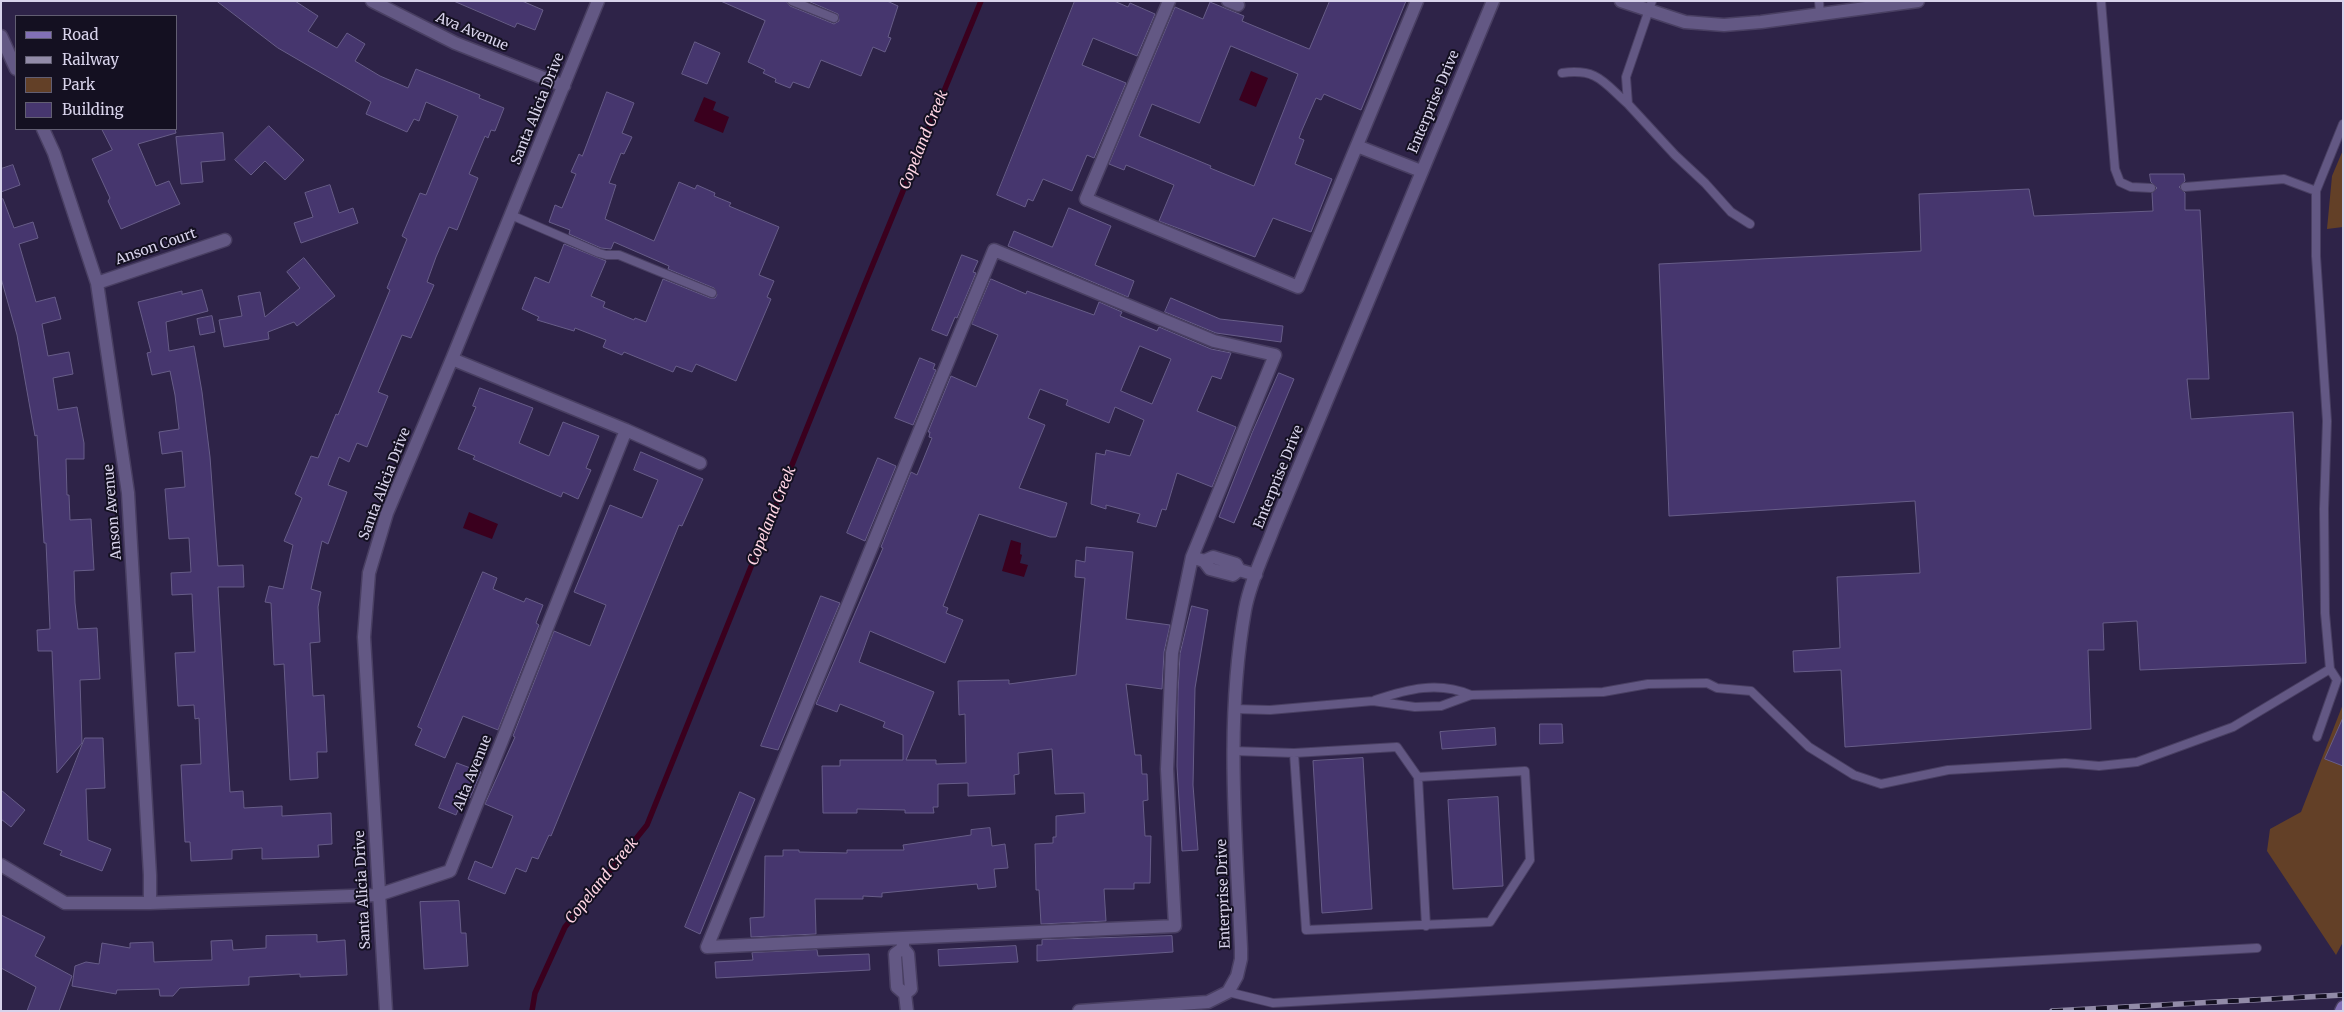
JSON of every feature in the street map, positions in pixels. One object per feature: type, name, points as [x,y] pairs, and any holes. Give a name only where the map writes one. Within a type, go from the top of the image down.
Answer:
[{"type":"main road","points":[[2341,1011],[2343,1006]]},
{"type":"street","name":"Ava Avenue","points":[[372,1],[455,43],[564,86]]},
{"type":"street","name":"Santa Alicia Drive","points":[[386,1011],[364,637],[369,573],[387,513],[598,1]]},
{"type":"street","points":[[1169,1],[1086,199],[1298,287],[1417,1]]},
{"type":"street","name":"Enterprise Drive","points":[[1228,992],[1237,976],[1241,958],[1233,751],[1234,709],[1246,608],[1274,527],[1493,1]]},
{"type":"street","points":[[1621,1],[1650,6],[1685,22],[1724,25],[1918,1]]},
{"type":"street","points":[[1,36],[15,67]]},
{"type":"street","name":"Anson Avenue","points":[[43,130],[54,153],[96,283],[128,493],[150,875],[150,903]]},
{"type":"street","points":[[1357,146],[1421,171]]},
{"type":"street","name":"Anson Court","points":[[96,283],[225,240]]},
{"type":"street","points":[[994,250],[1214,341],[1274,355],[1198,559],[1172,653],[1166,769],[1175,926],[903,943],[707,947],[994,250]]},
{"type":"street","points":[[452,359],[626,430],[700,463]]},
{"type":"street","name":"Alta Avenue","points":[[1,865],[65,903],[150,903],[378,895],[450,871],[626,430]]},
{"type":"street","points":[[1198,559],[1210,569],[1233,575],[1239,570],[1256,575]]},
{"type":"street","points":[[903,943],[895,954],[897,987],[906,994],[906,1011]]},
{"type":"street","points":[[1079,1011],[1208,1002],[1228,992]]},
{"type":"lane","points":[[792,1],[834,18]]},
{"type":"lane","points":[[1819,1],[1820,14]]},
{"type":"lane","points":[[2101,1],[2115,169],[2120,182],[2131,187],[2151,188]]},
{"type":"lane","points":[[1628,104],[1626,77],[1650,6]]},
{"type":"lane","points":[[1562,73],[1590,72],[1604,80],[1731,212],[1750,224]]},
{"type":"lane","points":[[2317,737],[2337,680],[2330,669],[2325,613],[2324,509],[2327,421],[2316,256],[2316,191],[2343,124]]},
{"type":"lane","points":[[2185,187],[2284,180],[2316,191]]},
{"type":"lane","points":[[511,215],[598,253],[619,255],[712,293]]},
{"type":"lane","points":[[1373,701],[1415,707],[1441,706],[1471,695],[1603,692],[1648,684],[1707,683],[1717,688],[1751,691],[1809,747],[1854,775],[1881,784],[1948,770],[2065,762],[2099,766],[2137,762],[2233,727],[2330,669]]},
{"type":"lane","points":[[1234,709],[1270,710],[1373,701],[1416,688],[1454,688],[1471,695]]},
{"type":"lane","points":[[1233,751],[1294,753],[1397,747],[1418,778],[1426,926]]},
{"type":"lane","points":[[1294,753],[1306,930],[1490,922],[1530,860],[1525,772],[1418,778]]},
{"type":"lane","points":[[1228,992],[1273,1003],[2257,948]]},
{"type":"green space","points":[[2343,150],[2343,227],[2327,229],[2332,176]]},
{"type":"green space","points":[[2343,704],[2343,942],[2336,955],[2267,851],[2270,829],[2301,812]]},
{"type":"shaded area","points":[[1251,71],[1268,78],[1256,107],[1239,100]]},
{"type":"shaded area","points":[[704,97],[716,102],[713,110],[729,117],[723,133],[694,121]]},
{"type":"shaded area","points":[[469,512],[498,524],[492,539],[463,528]]},
{"type":"shaded area","points":[[1011,540],[1021,543],[1020,554],[1022,555],[1020,563],[1028,565],[1024,577],[1002,571]]},
{"type":"building","points":[[217,1],[295,1],[318,16],[308,31],[337,48],[347,33],[365,44],[355,61],[380,76],[408,88],[416,69],[480,95],[479,98],[504,108],[495,131],[491,130],[488,138],[485,136],[469,174],[478,178],[457,230],[449,227],[436,257],[427,282],[434,285],[411,338],[402,335],[378,392],[388,396],[367,447],[357,443],[349,462],[339,457],[328,485],[347,492],[328,544],[322,541],[311,589],[321,592],[318,607],[320,642],[310,643],[313,696],[324,695],[327,752],[317,752],[318,778],[290,780],[284,664],[274,665],[271,603],[265,602],[269,586],[283,589],[293,545],[284,541],[302,498],[295,494],[311,456],[318,458],[336,414],[338,415],[390,290],[387,288],[407,239],[402,236],[420,193],[426,195],[458,116],[426,102],[419,121],[414,119],[407,132],[366,114],[371,102],[278,48]]},
{"type":"building","points":[[454,1],[522,1],[543,10],[535,30],[517,23],[515,27]]},
{"type":"building","points":[[721,1],[786,1],[790,6],[834,24],[839,21],[838,14],[808,1],[887,1],[898,6],[888,37],[891,38],[885,52],[873,47],[861,76],[821,60],[809,88],[793,82],[790,88],[775,82],[776,79],[763,73],[765,70],[748,62],[765,21]]},
{"type":"building","points":[[1075,1],[1114,1],[1128,7],[1130,3],[1155,14],[1137,56],[1093,38],[1082,65],[1126,83],[1094,158],[1087,155],[1072,191],[1043,179],[1033,201],[1028,199],[1025,207],[997,195]]},
{"type":"building","points":[[1330,1],[1406,1],[1361,110],[1324,94],[1321,100],[1316,98],[1302,130],[1299,138],[1304,140],[1295,164],[1332,179],[1311,232],[1273,218],[1255,257],[1159,221],[1174,185],[1126,165],[1124,170],[1109,164],[1175,7],[1203,19],[1210,2],[1244,16],[1242,21],[1309,49]],"holes":[[[1231,46],[1298,74],[1254,186],[1139,136],[1152,104],[1199,123]]]},
{"type":"building","points":[[695,42],[720,53],[707,84],[682,74]]},
{"type":"building","points":[[607,92],[634,103],[622,133],[632,137],[624,154],[621,153],[609,183],[616,185],[605,219],[654,241],[679,182],[695,189],[697,185],[715,193],[714,196],[731,203],[729,206],[779,227],[759,275],[774,281],[767,297],[771,299],[736,381],[696,364],[692,372],[676,366],[673,372],[624,352],[622,355],[603,347],[606,340],[575,328],[574,331],[537,320],[539,317],[522,309],[535,277],[549,283],[564,244],[606,261],[591,296],[605,302],[603,307],[634,320],[635,318],[646,322],[663,279],[710,298],[715,298],[717,295],[714,288],[668,269],[669,266],[614,242],[611,249],[601,248],[569,234],[570,230],[549,222],[555,205],[562,208],[576,174],[571,172],[579,154],[582,156]]},
{"type":"building","points":[[269,126],[304,160],[285,180],[265,161],[251,175],[235,160]]},
{"type":"building","points":[[102,130],[175,130],[176,133],[138,144],[156,186],[169,181],[180,204],[121,229],[108,201],[110,198],[92,159],[112,150]]},
{"type":"building","points":[[223,133],[225,160],[201,162],[203,182],[181,184],[176,137]]},
{"type":"building","points":[[13,165],[20,185],[1,192],[1,169]]},
{"type":"building","points":[[2150,174],[2184,174],[2185,181],[2179,187],[2185,193],[2185,210],[2200,210],[2209,379],[2187,379],[2191,419],[2293,412],[2306,663],[2140,670],[2137,621],[2103,623],[2104,650],[2088,650],[2091,729],[1845,747],[1841,670],[1794,672],[1793,651],[1840,648],[1837,577],[1920,573],[1915,501],[1669,516],[1659,264],[1921,251],[1919,194],[2029,189],[2034,216],[2153,211],[2152,193],[2157,188],[2151,182]]},
{"type":"building","points":[[330,185],[339,213],[353,208],[358,223],[301,243],[294,223],[313,217],[305,193]]},
{"type":"building","points":[[3,199],[14,228],[33,222],[38,238],[19,244],[36,302],[55,297],[61,319],[42,324],[48,356],[69,352],[73,374],[53,378],[58,410],[77,407],[84,443],[84,459],[66,459],[67,495],[69,495],[70,520],[91,519],[94,570],[74,571],[75,603],[78,629],[97,628],[100,679],[80,680],[82,743],[57,773],[52,651],[38,651],[37,630],[50,629],[46,543],[44,543],[37,435],[35,436],[17,335],[1,278],[1,200]]},
{"type":"building","points":[[1069,208],[1111,226],[1095,265],[1134,281],[1128,297],[1008,246],[1014,231],[1052,247]]},
{"type":"building","points":[[962,255],[978,261],[973,272],[976,273],[957,318],[955,317],[947,336],[932,330]]},
{"type":"building","points":[[304,258],[335,296],[297,326],[294,322],[268,332],[269,339],[224,347],[219,320],[242,316],[238,296],[260,292],[265,317],[300,288],[287,272]]},
{"type":"building","points":[[991,279],[1026,294],[1027,291],[1094,315],[1099,302],[1122,312],[1120,316],[1157,331],[1159,327],[1211,349],[1231,353],[1221,379],[1212,376],[1197,411],[1236,427],[1212,487],[1177,473],[1166,510],[1162,509],[1156,527],[1137,522],[1140,514],[1106,505],[1106,509],[1091,504],[1096,453],[1105,455],[1106,450],[1130,456],[1144,420],[1115,407],[1109,423],[1066,405],[1068,400],[1040,389],[1028,418],[1045,425],[1019,488],[1067,503],[1056,537],[1050,537],[979,514],[943,606],[948,608],[946,613],[963,620],[945,663],[870,631],[859,662],[934,692],[906,760],[936,760],[936,764],[966,763],[965,714],[959,715],[958,681],[1009,680],[1009,684],[1076,675],[1085,578],[1075,577],[1076,560],[1085,562],[1086,547],[1133,552],[1126,619],[1170,625],[1164,652],[1162,689],[1126,684],[1135,755],[1141,755],[1142,774],[1147,774],[1148,800],[1143,801],[1145,836],[1151,836],[1150,883],[1134,883],[1134,889],[1104,889],[1106,921],[1041,924],[1039,890],[1036,890],[1035,844],[1053,843],[1053,837],[1056,837],[1056,816],[1085,813],[1084,793],[1055,794],[1052,749],[1018,753],[1019,774],[1014,775],[1015,794],[968,796],[968,783],[938,784],[938,807],[933,807],[934,813],[905,813],[905,810],[857,809],[857,813],[823,813],[822,766],[840,766],[840,760],[903,760],[903,735],[883,727],[885,722],[840,704],[837,712],[816,704],[883,548],[881,547],[911,472],[917,475],[932,438],[929,437],[930,432],[928,432],[951,376],[976,387],[998,335],[972,324]],"holes":[[[1140,346],[1171,359],[1152,404],[1121,391]]]},
{"type":"building","points":[[202,290],[208,311],[166,322],[169,351],[194,346],[210,457],[218,566],[243,565],[244,587],[218,587],[230,792],[243,791],[244,808],[282,806],[282,816],[331,813],[332,844],[318,845],[319,857],[262,859],[262,848],[232,850],[232,859],[191,861],[190,842],[185,842],[181,765],[201,764],[199,718],[195,719],[194,705],[178,706],[175,653],[195,652],[192,594],[172,595],[171,573],[191,572],[189,538],[169,539],[165,489],[185,487],[182,451],[162,454],[159,432],[179,429],[175,395],[170,371],[152,375],[147,353],[151,352],[138,302],[182,291],[182,294]]},
{"type":"building","points":[[1171,298],[1220,319],[1283,326],[1281,342],[1216,333],[1165,312]]},
{"type":"building","points":[[212,316],[215,332],[200,335],[197,319]]},
{"type":"building","points":[[920,358],[935,364],[933,369],[936,370],[913,425],[895,418]]},
{"type":"building","points":[[1279,373],[1294,379],[1234,523],[1219,517],[1252,433]]},
{"type":"building","points":[[480,388],[533,408],[519,443],[549,456],[563,422],[599,436],[586,468],[591,470],[578,499],[563,492],[561,497],[473,459],[475,456],[458,449],[476,407],[473,406]]},
{"type":"building","points":[[641,452],[703,479],[682,526],[679,525],[551,836],[549,835],[538,859],[532,857],[526,872],[516,868],[505,894],[468,879],[475,861],[492,868],[513,816],[485,804],[515,737],[513,736],[554,631],[590,646],[606,605],[574,592],[610,505],[642,518],[658,480],[634,470]]},
{"type":"building","points":[[878,458],[896,466],[865,541],[847,533]]},
{"type":"building","points":[[483,572],[497,578],[493,589],[524,602],[526,598],[543,605],[536,623],[539,625],[498,730],[463,716],[445,758],[415,745],[422,729],[418,727]]},
{"type":"building","points":[[821,596],[840,603],[778,750],[761,746]]},
{"type":"building","points":[[1192,606],[1208,610],[1195,688],[1193,785],[1198,850],[1182,851],[1177,766],[1178,692],[1180,654]]},
{"type":"building","points":[[2343,718],[2343,766],[2325,759]]},
{"type":"building","points":[[1540,724],[1562,724],[1563,743],[1540,744]]},
{"type":"building","points":[[1495,728],[1496,745],[1442,749],[1440,732]]},
{"type":"building","points":[[85,738],[103,738],[105,788],[86,789],[88,840],[111,849],[102,871],[60,855],[62,851],[44,844]]},
{"type":"building","points":[[1363,758],[1372,909],[1322,913],[1313,761]]},
{"type":"building","points":[[457,763],[481,772],[470,798],[464,795],[456,815],[439,808]]},
{"type":"building","points":[[1,790],[25,810],[11,827],[1,819]]},
{"type":"building","points":[[740,792],[755,799],[700,934],[685,927]]},
{"type":"building","points":[[1498,797],[1503,886],[1453,889],[1448,800]]},
{"type":"building","points":[[990,828],[992,846],[1005,844],[1008,868],[994,869],[996,887],[978,889],[977,884],[882,893],[882,897],[863,896],[863,899],[815,899],[816,934],[751,937],[750,918],[764,917],[765,856],[783,856],[783,850],[847,853],[847,850],[904,850],[903,845],[971,835],[971,830]]},
{"type":"building","points":[[459,901],[461,933],[466,933],[468,966],[424,969],[420,902]]},
{"type":"building","points":[[1,915],[45,937],[35,956],[72,976],[59,1011],[27,1011],[36,987],[1,968]]},
{"type":"building","points":[[317,935],[317,942],[345,940],[347,975],[300,977],[300,974],[249,977],[249,985],[180,988],[173,996],[160,996],[159,989],[117,990],[116,994],[72,986],[75,966],[86,962],[99,964],[102,943],[130,948],[130,943],[153,942],[154,962],[212,960],[211,941],[232,940],[233,950],[266,948],[266,936]]},
{"type":"building","points":[[1172,936],[1173,952],[1037,961],[1037,945],[1042,945],[1042,940]]},
{"type":"building","points":[[1016,946],[1018,962],[939,966],[938,950]]},
{"type":"building","points":[[817,950],[818,956],[869,954],[870,970],[716,978],[715,962],[753,960],[752,953]]},
{"type":"waterway","name":"Copeland Creek","points":[[532,1011],[535,993],[565,927],[647,825],[981,1]]},
{"type":"railway","points":[[2052,1011],[2343,995]]}]
